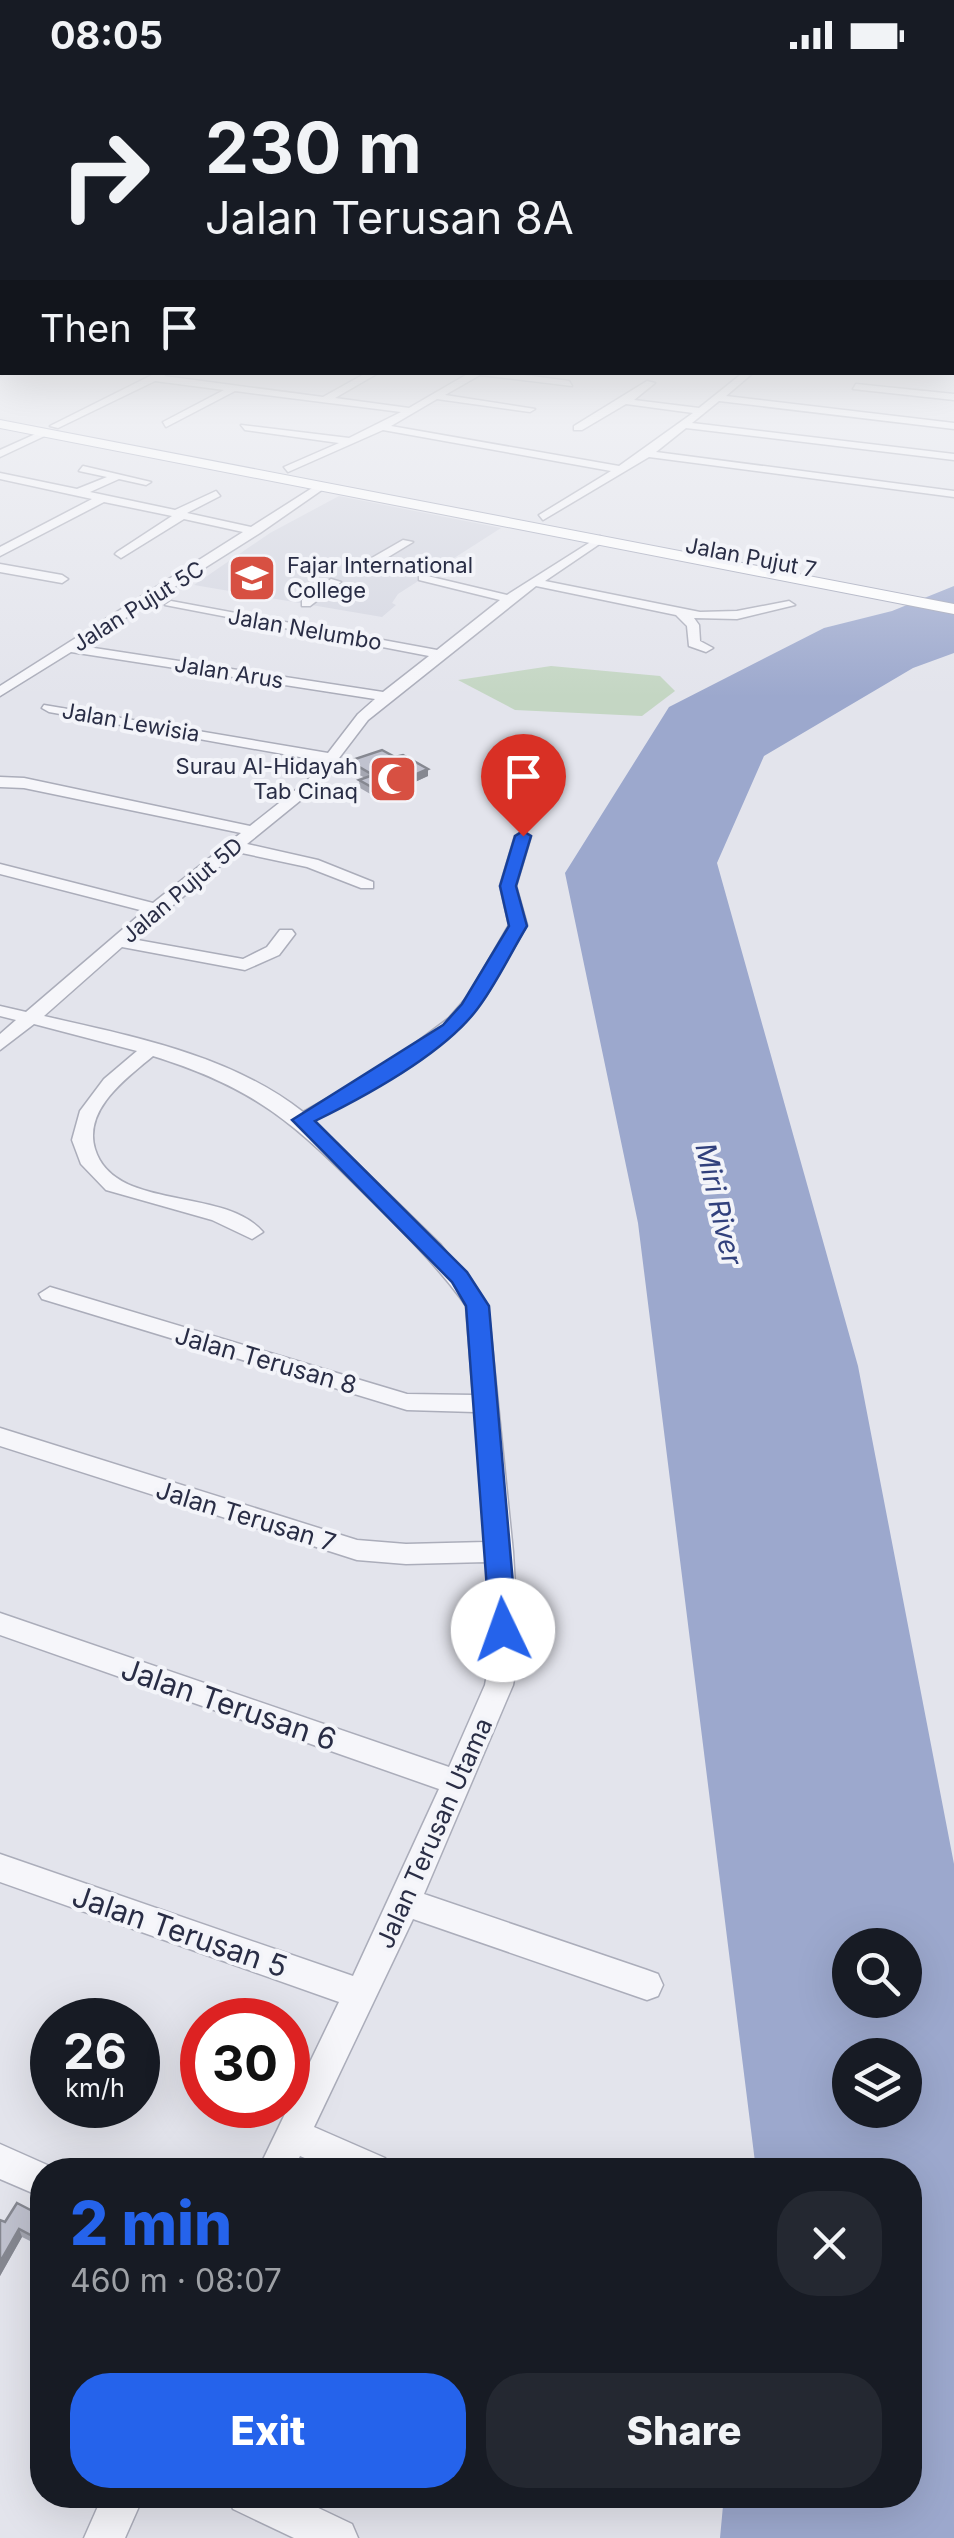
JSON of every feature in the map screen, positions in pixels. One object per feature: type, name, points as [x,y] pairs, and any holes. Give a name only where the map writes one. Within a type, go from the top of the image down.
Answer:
[{"type":"main road","name":"Jalan Pujut 7","points":[[218,466],[954,609]]},
{"type":"main road","points":[[263,466],[318,478],[316,488]]},
{"type":"main road","name":"Jalan Pujut 7","points":[[268,466],[954,596]]},
{"type":"street","points":[[288,470],[296,466]]},
{"type":"street","points":[[601,466],[622,470]]},
{"type":"street","points":[[543,517],[628,466]]},
{"type":"street","points":[[741,466],[954,494]]},
{"type":"street","points":[[84,469],[146,482]]},
{"type":"street","points":[[0,476],[256,531]]},
{"type":"street","points":[[78,493],[118,476]]},
{"type":"street","name":"Jalan Pujut 5C","points":[[0,692],[72,648],[240,528],[316,488]]},
{"type":"street","name":"Jalan Pujut 5C","points":[[0,676],[50,644],[256,531],[316,488]]},
{"type":"street","points":[[201,491],[231,496]]},
{"type":"street","points":[[120,554],[216,494]]},
{"type":"street","points":[[0,552],[102,498]]},
{"type":"street","points":[[266,513],[281,515]]},
{"type":"street","name":"Jalan Pujut 5D","points":[[0,1044],[156,909],[312,784],[363,717],[386,697],[508,599],[600,540]]},
{"type":"street","points":[[376,560],[407,542]]},
{"type":"street","points":[[0,568],[62,579]]},
{"type":"street","points":[[423,578],[508,599]]},
{"type":"street","points":[[306,603],[335,582]]},
{"type":"street","points":[[533,582],[700,616],[738,615],[789,605]]},
{"type":"street","points":[[648,606],[660,597]]},
{"type":"street","name":"Jalan Nelumbo","points":[[171,605],[439,654]]},
{"type":"street","points":[[680,612],[694,625],[694,642],[706,648]]},
{"type":"street","points":[[700,616],[719,628]]},
{"type":"street","name":"Jalan Arus","points":[[50,644],[386,697]]},
{"type":"street","name":"Jalan Lewisia","points":[[49,708],[331,758]]},
{"type":"street","points":[[0,782],[24,783],[252,830]]},
{"type":"street","points":[[302,1120],[346,1098],[407,1058],[449,1028],[469,1007],[518,926],[508,886],[523,836]]},
{"type":"street","points":[[234,846],[312,863],[367,885]]},
{"type":"street","points":[[0,869],[156,909]]},
{"type":"street","points":[[121,942],[245,965],[273,951],[286,934]]},
{"type":"street","name":"Jalan Terusan Utama","points":[[0,1012],[148,1050],[249,1087],[302,1120],[460,1277],[478,1306],[500,1552],[505,1654],[499,1685],[405,1902],[281,2158]]},
{"type":"street","points":[[148,1050],[109,1084],[84,1121],[81,1144],[91,1165],[110,1184],[230,1216],[252,1232]]},
{"type":"street","name":"Jalan Terusan 8","points":[[50,1294],[408,1402],[486,1403]]},
{"type":"street","name":"Jalan Terusan 7","points":[[0,1437],[358,1550],[406,1554],[500,1552]]},
{"type":"street","name":"Jalan Terusan 6","points":[[0,1624],[458,1784]]},
{"type":"street","name":"Jalan Terusan 5","points":[[0,1868],[360,1994]]},
{"type":"street","points":[[405,1902],[647,1985]]},
{"type":"street","points":[[292,2134],[346,2158]]},
{"type":"street","points":[[0,2161],[30,2175]]},
{"type":"street","points":[[104,2538],[118,2508]]},
{"type":"street","points":[[275,2508],[338,2538]]},
{"type":"shaded area","points":[[339,496],[501,528],[398,594],[392,603],[396,605],[382,617],[194,585],[270,533]]},
{"type":"green space","points":[[551,666],[660,676],[675,691],[642,716],[515,710],[458,680]]},
{"type":"water","name":"Miri River","points":[[954,586],[954,653],[913,668],[764,756],[717,863],[858,1366],[954,1864],[954,2538],[720,2538],[723,2508],[922,2508],[922,2158],[755,2158],[638,1223],[565,873],[669,707],[824,628],[892,611]]},
{"type":"building","name":"Surau Al-Hidayah Tab Cinaq","points":[[382,750],[395,757],[403,755],[428,769],[398,782],[406,786],[384,794],[359,780],[373,775],[349,761]]},
{"type":"building","points":[[17,2203],[30,2210],[30,2235],[19,2229],[0,2262],[0,2220],[5,2222]]},
{"type":"place","name":"Fajar International College","points":[[252,578]]},
{"type":"place","name":"Surau Al-Hidayah Tab Cinaq","points":[[393,779]]},
{"type":"route","points":[[503,1630],[478,1306],[460,1277],[302,1120],[346,1098],[407,1058],[449,1028],[469,1007],[518,926],[508,886],[523,836]]}]
